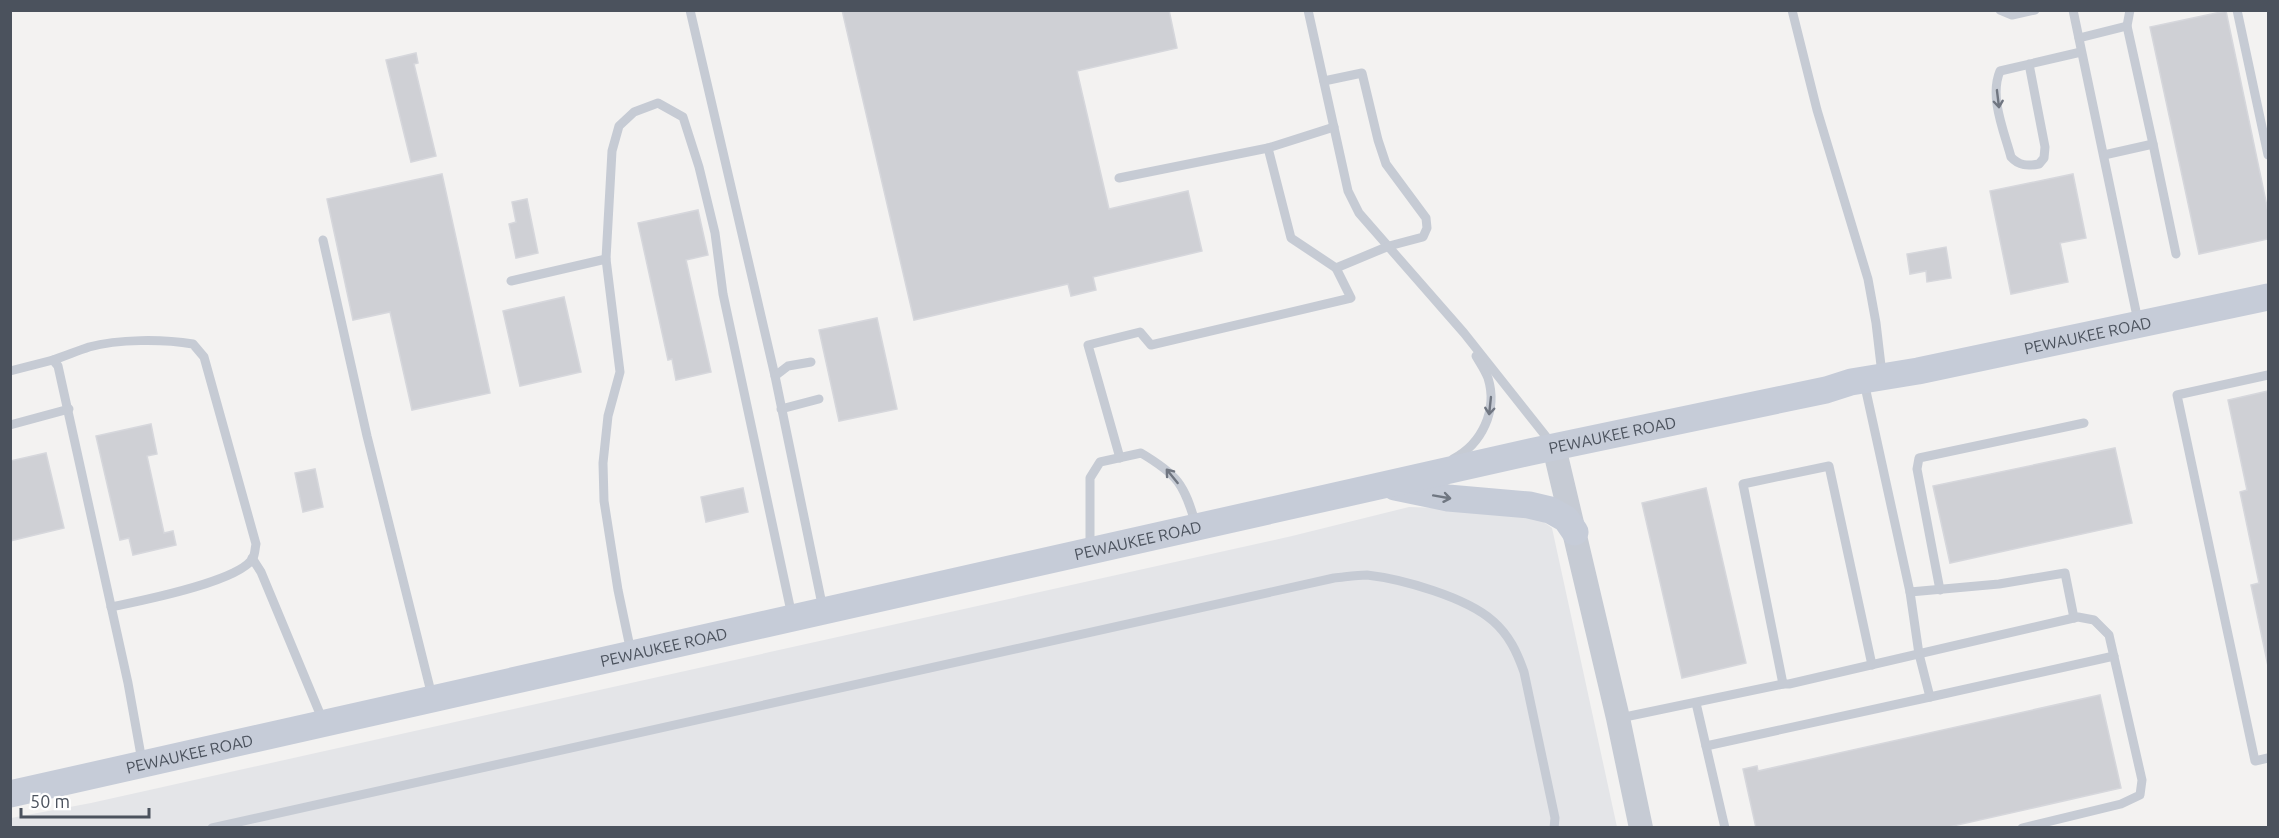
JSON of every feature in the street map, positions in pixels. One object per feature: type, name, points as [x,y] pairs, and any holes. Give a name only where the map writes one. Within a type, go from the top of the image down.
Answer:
[{"type":"main road","name":"PEWAUKEE ROAD","points":[[10,794],[1554,447],[1873,378],[2268,297]]},
{"type":"main road","points":[[1396,483],[1448,498],[1529,505],[1550,510],[1566,519],[1575,532]]},
{"type":"street","points":[[1554,447],[1618,718],[1641,828]]},
{"type":"lane","points":[[690,10],[775,376],[823,611]]},
{"type":"lane","points":[[1308,10],[1348,191],[1359,213],[1464,333],[1554,447]]},
{"type":"lane","points":[[1792,10],[1817,110],[1868,279],[1876,323],[1873,378],[1919,654],[1930,697]]},
{"type":"lane","points":[[2000,10],[2012,15],[2031,11]]},
{"type":"lane","points":[[2073,10],[2139,324]]},
{"type":"lane","points":[[2130,10],[2127,26],[2176,254]]},
{"type":"lane","points":[[2237,10],[2268,155]]},
{"type":"lane","points":[[2079,38],[2127,26]]},
{"type":"lane","points":[[2029,64],[2045,147],[2044,158],[2039,164],[2027,166],[2015,162],[2011,157],[1997,101],[1996,80],[2000,71],[2029,64],[2082,52]]},
{"type":"lane","points":[[1324,81],[1362,72],[1386,164],[1426,218],[1427,228],[1423,237],[1389,246],[1336,268]]},
{"type":"lane","points":[[632,654],[618,590],[603,501],[603,463],[608,416],[620,372],[606,259],[612,151],[619,126],[634,112],[658,103],[683,117],[699,167],[714,232],[723,294],[792,618]]},
{"type":"lane","points":[[1119,178],[1268,148],[1334,127]]},
{"type":"lane","points":[[2104,155],[2153,144]]},
{"type":"lane","points":[[1120,458],[1088,345],[1140,332],[1151,345],[1351,298],[1336,268],[1291,238],[1268,148]]},
{"type":"lane","points":[[323,240],[367,436],[433,699]]},
{"type":"lane","points":[[511,281],[606,259]]},
{"type":"lane","points":[[1396,483],[1457,457],[1477,440],[1488,422],[1491,398],[1488,377],[1464,333]]},
{"type":"lane","points":[[10,371],[107,344],[178,341],[193,344],[204,357],[256,544],[252,558],[242,569],[183,592],[111,607]]},
{"type":"lane","points":[[53,360],[58,366],[69,409],[142,764]]},
{"type":"lane","points":[[775,376],[788,366],[811,362]]},
{"type":"lane","points":[[2268,375],[2178,395],[2255,761],[2268,758]]},
{"type":"lane","points":[[781,409],[819,399]]},
{"type":"lane","points":[[10,425],[69,409]]},
{"type":"lane","points":[[1940,590],[1917,469],[1919,458],[2084,423]]},
{"type":"lane","points":[[1090,551],[1088,503],[1090,478],[1100,462],[1141,453],[1168,469],[1187,495],[1197,527]]},
{"type":"lane","points":[[1783,684],[1743,484],[1829,466],[1872,665]]},
{"type":"lane","points":[[252,558],[274,603],[324,723]]},
{"type":"lane","points":[[1910,592],[1999,584],[2065,573],[2074,618]]},
{"type":"lane","points":[[212,828],[1334,578],[1366,575],[1430,590],[1476,607],[1506,634],[1517,651],[1524,672],[1555,818],[1554,828]]},
{"type":"lane","points":[[1618,718],[1789,684],[2074,618],[2094,620],[2109,635],[2142,780],[2140,795],[2121,804],[2022,828]]},
{"type":"lane","points":[[1706,746],[2114,656]]},
{"type":"lane","points":[[1696,703],[1725,828]]},
{"type":"shaded area","points":[[1409,507],[1531,513],[1552,528],[1617,827],[11,828],[11,818],[91,803],[1292,536]]},
{"type":"building","points":[[842,10],[1169,10],[1177,48],[1077,71],[1109,209],[1188,191],[1202,251],[1093,277],[1096,290],[1071,296],[1068,284],[914,320]]},
{"type":"building","points":[[2226,11],[2268,211],[2268,239],[2199,254],[2150,27]]},
{"type":"building","points":[[416,53],[418,63],[414,64],[436,156],[411,162],[386,60]]},
{"type":"building","points":[[442,174],[490,393],[412,410],[390,312],[353,320],[327,199]]},
{"type":"building","points":[[2073,174],[2086,238],[2060,243],[2068,282],[2011,294],[1990,191]]},
{"type":"building","points":[[527,199],[538,253],[516,258],[509,224],[516,222],[512,202]]},
{"type":"building","points":[[698,210],[708,255],[686,260],[711,372],[676,380],[672,359],[668,360],[638,223]]},
{"type":"building","points":[[1946,247],[1951,278],[1927,282],[1926,271],[1910,274],[1907,254]]},
{"type":"building","points":[[564,297],[581,372],[520,386],[503,311]]},
{"type":"building","points":[[877,318],[897,409],[839,421],[819,330]]},
{"type":"building","points":[[2268,391],[2268,666],[2251,585],[2259,583],[2240,492],[2247,490],[2228,400]]},
{"type":"building","points":[[151,424],[157,454],[147,456],[164,533],[173,531],[176,545],[133,555],[129,538],[120,540],[96,436]]},
{"type":"building","points":[[2115,448],[2132,523],[1950,563],[1933,486]]},
{"type":"building","points":[[46,453],[64,528],[10,541],[10,461]]},
{"type":"building","points":[[315,469],[323,507],[303,512],[295,473]]},
{"type":"building","points":[[743,488],[748,512],[706,522],[701,497]]},
{"type":"building","points":[[1706,488],[1746,663],[1682,678],[1642,503]]},
{"type":"building","points":[[2100,695],[2121,788],[1944,828],[1756,828],[1743,769],[1757,766],[1758,771]]}]
